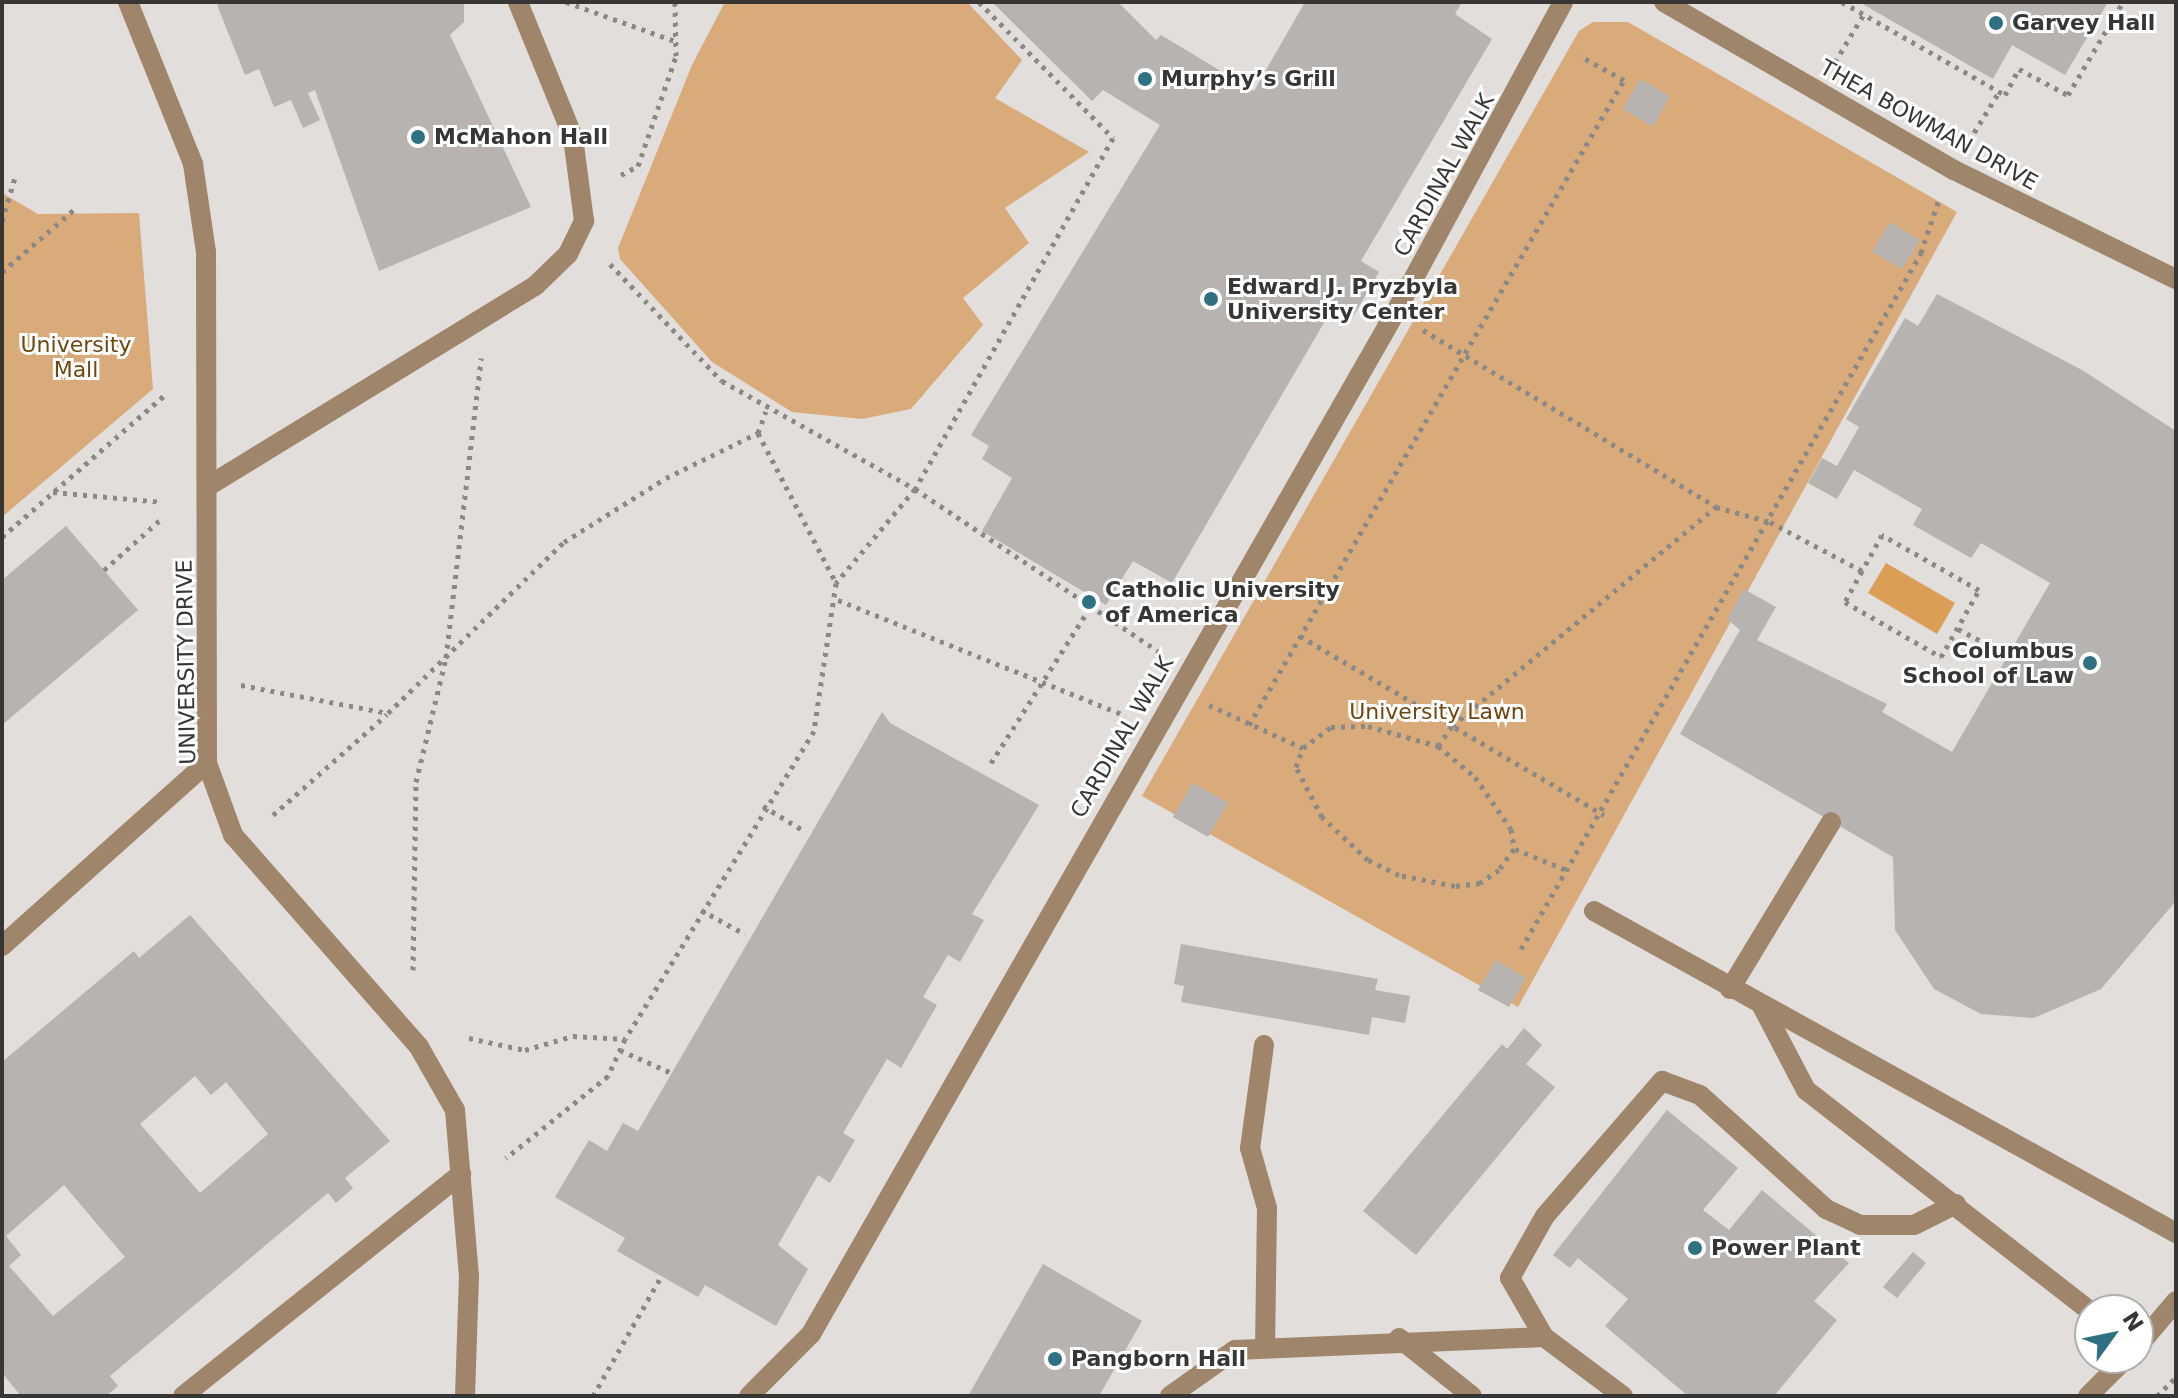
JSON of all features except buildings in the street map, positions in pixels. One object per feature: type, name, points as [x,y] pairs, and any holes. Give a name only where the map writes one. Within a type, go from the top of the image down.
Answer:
[{"type":"street","name":"UNIVERSITY DRIVE","points":[[128,2],[193,164],[206,252],[210,485],[207,763],[233,835],[419,1047],[455,1110],[469,1276],[465,1396]]},
{"type":"street","points":[[210,485],[522,295],[568,254],[584,221],[573,137],[518,2]]},
{"type":"street","name":"CARDINAL WALK","points":[[749,1396],[811,1334],[1155,727],[1395,313],[1563,2]]},
{"type":"street","name":"THEA BOWMAN DRIVE","points":[[1664,2],[1954,170],[2176,279]]},
{"type":"street","points":[[2,946],[207,763]]},
{"type":"street","points":[[1730,989],[1831,822]]},
{"type":"street","points":[[1594,911],[1730,989],[2176,1233]]},
{"type":"street","points":[[1762,1006],[1806,1090],[2074,1298]]},
{"type":"street","points":[[1264,1045],[1250,1148],[1267,1208],[1265,1348]]},
{"type":"street","points":[[1623,1396],[1544,1337],[1510,1278],[1554,1203],[1662,1081],[1700,1095],[1826,1209],[1860,1225],[1914,1225],[1956,1204]]},
{"type":"street","points":[[183,1396],[461,1174]]},
{"type":"street","points":[[2154,1327],[2176,1301]]},
{"type":"street","points":[[1170,1396],[1235,1350],[1399,1338],[1544,1337]]},
{"type":"street","points":[[1399,1338],[1472,1396]]},
{"type":"street","points":[[2088,1396],[2110,1374]]},
{"type":"path","points":[[566,2],[675,41]]},
{"type":"path","points":[[621,175],[638,166],[675,41],[675,2]]},
{"type":"path","points":[[836,583],[915,489],[1113,138],[979,2]]},
{"type":"path","points":[[1842,2],[2005,95],[2019,69],[2068,95],[2123,2]]},
{"type":"path","points":[[1832,67],[1864,14]]},
{"type":"path","points":[[1303,748],[1249,725],[1463,352],[1624,80],[1580,56]]},
{"type":"path","points":[[1962,152],[1999,92]]},
{"type":"path","points":[[2,221],[16,174]]},
{"type":"path","points":[[1521,949],[1604,815],[1926,243],[1938,202]]},
{"type":"path","points":[[2,272],[77,207]]},
{"type":"path","points":[[610,264],[722,381],[766,411],[809,426],[915,489],[1089,609],[1188,671]]},
{"type":"path","points":[[1395,313],[1716,507],[1770,522],[1862,571]]},
{"type":"path","points":[[413,970],[416,782],[446,658],[482,349]]},
{"type":"path","points":[[2,537],[165,395]]},
{"type":"path","points":[[273,815],[388,713],[446,658],[474,623],[564,542],[666,478],[758,433],[766,411]]},
{"type":"path","points":[[506,1158],[608,1076],[625,1039],[763,806],[814,731],[838,600],[836,583],[758,433]]},
{"type":"path","points":[[53,492],[162,502]]},
{"type":"path","points":[[1438,746],[1452,726],[1716,507]]},
{"type":"path","points":[[104,570],[161,519]]},
{"type":"path","points":[[1882,535],[1979,590],[1941,657],[1845,602],[1862,571],[1882,535]]},
{"type":"path","points":[[838,600],[1041,684],[1155,727]]},
{"type":"path","points":[[991,763],[1089,609]]},
{"type":"path","points":[[1958,629],[2008,655]]},
{"type":"path","points":[[1300,636],[1604,815]]},
{"type":"path","points":[[236,684],[388,713]]},
{"type":"path","points":[[1514,849],[1480,883],[1455,886],[1378,865],[1322,817],[1296,767],[1303,748],[1331,727],[1368,726],[1438,746],[1498,804],[1514,849],[1569,871]]},
{"type":"path","points":[[763,806],[806,832]]},
{"type":"path","points":[[701,910],[745,934]]},
{"type":"path","points":[[469,1038],[525,1050],[573,1036],[625,1039]]},
{"type":"path","points":[[620,1050],[672,1073]]},
{"type":"path","points":[[593,1396],[661,1277]]},
{"type":"path","points":[[2157,1396],[2176,1377]]},
{"type":"green space","points":[[725,2],[967,2],[1022,60],[995,98],[1089,152],[1005,208],[1029,243],[963,298],[983,325],[911,409],[862,419],[792,412],[712,362],[620,259],[618,248],[692,65]]},
{"type":"green space","name":"University Lawn","points":[[1593,22],[1628,22],[1957,212],[1518,1007],[1142,796],[1579,31]]},
{"type":"green space","name":"University Mall","points":[[2,193],[38,214],[139,213],[153,389],[2,517]]},
{"type":"shaded area","points":[[1886,563],[1955,603],[1937,634],[1868,593]]},
{"type":"place","name":"Garvey Hall","points":[[1996,23]]},
{"type":"place","name":"Murphy’s Grill","points":[[1145,79]]},
{"type":"place","name":"McMahon Hall","points":[[418,137]]},
{"type":"place","name":"Edward J. Pryzbyla University Center","points":[[1211,299]]},
{"type":"place","name":"Catholic University of America","points":[[1089,602]]},
{"type":"place","name":"Columbus School of Law","points":[[2090,663]]},
{"type":"place","name":"Power Plant","points":[[1695,1248]]},
{"type":"place","name":"Pangborn Hall","points":[[1055,1359]]}]
